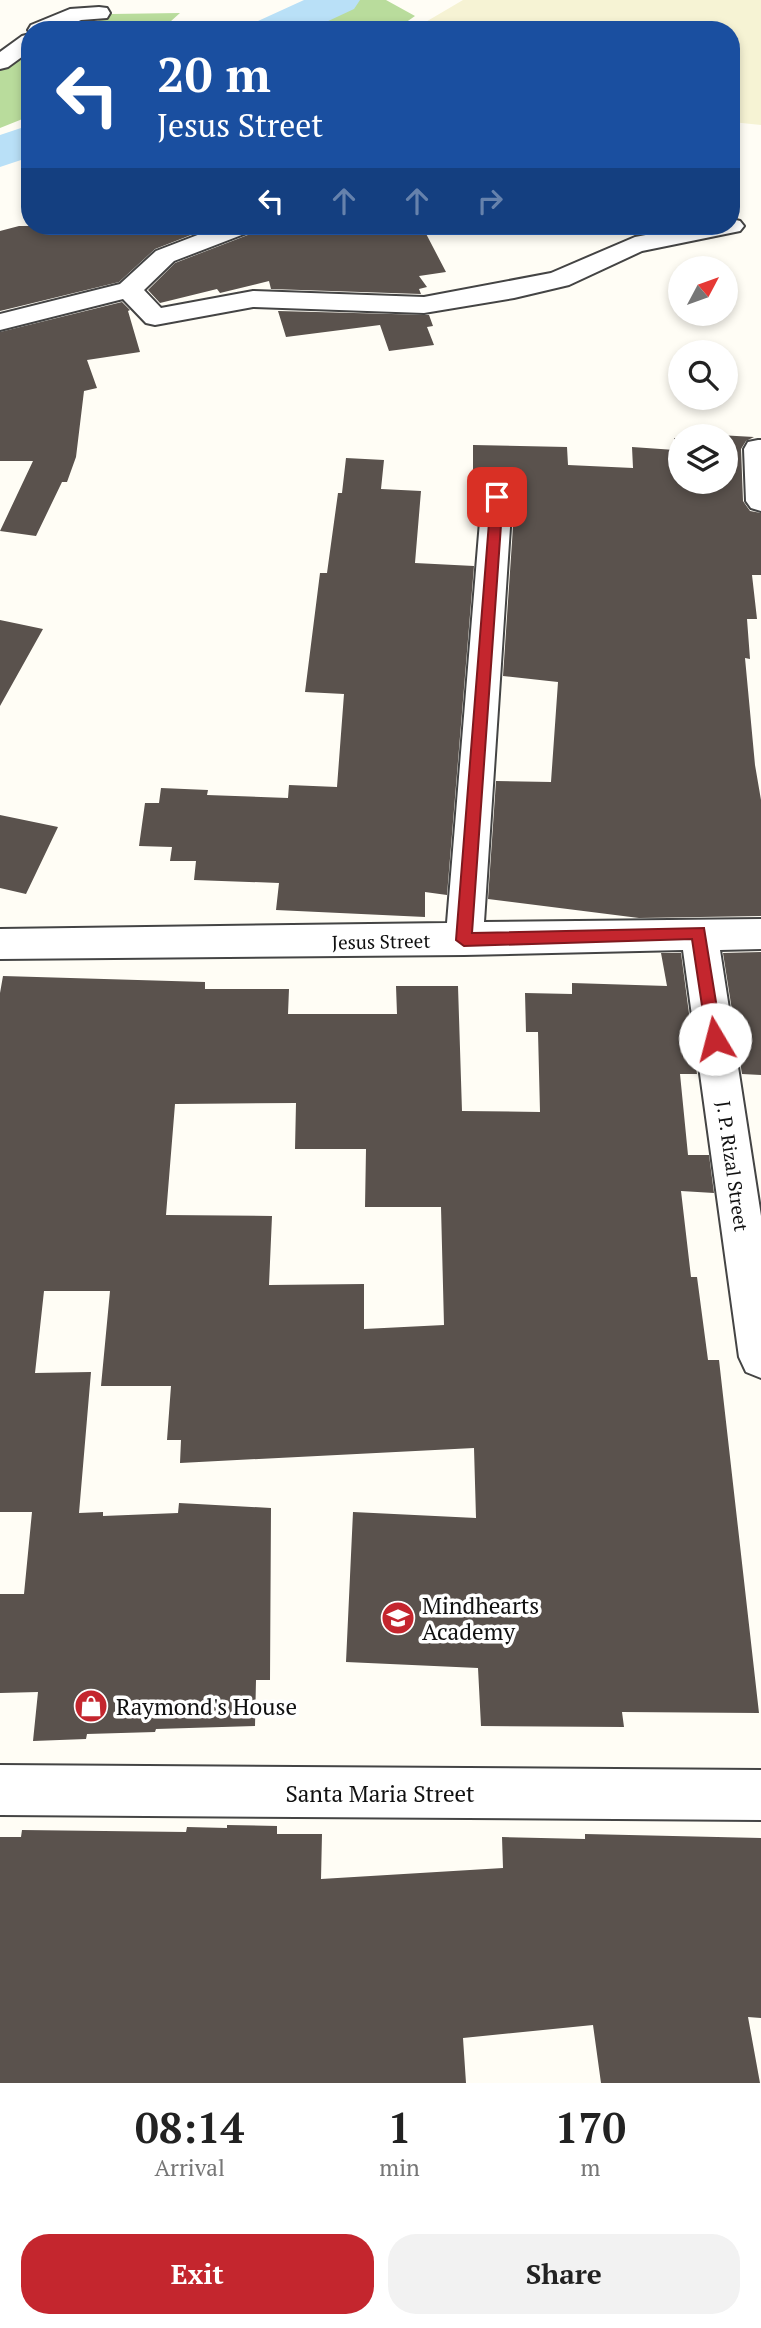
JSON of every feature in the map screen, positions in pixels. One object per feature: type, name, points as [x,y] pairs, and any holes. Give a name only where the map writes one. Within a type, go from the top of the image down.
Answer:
[{"type":"street","points":[[61,21],[78,14],[99,13]]},
{"type":"street","points":[[0,42],[21,36]]},
{"type":"street","points":[[0,62],[21,47]]},
{"type":"street","points":[[0,322],[129,290],[165,256],[220,235]]},
{"type":"street","points":[[129,290],[155,317],[253,299],[424,305],[514,290],[560,279],[635,245],[684,235]]},
{"type":"street","points":[[758,449],[761,501]]},
{"type":"street","points":[[464,940],[497,497]]},
{"type":"street","name":"J. P. Rizal Street","points":[[699,933],[761,1357]]},
{"type":"street","name":"Jesus Street","points":[[0,944],[761,934]]},
{"type":"street","name":"Santa Maria Street","points":[[0,1790],[761,1795]]},
{"type":"shaded area","points":[[463,0],[761,0],[761,125],[740,123],[740,21],[427,21]]},
{"type":"green space","points":[[352,0],[386,0],[415,16],[408,21],[306,21]]},
{"type":"green space","points":[[180,13],[171,21],[97,21],[111,14]]},
{"type":"green space","points":[[21,60],[21,120],[0,128],[0,70]]},
{"type":"building","points":[[21,226],[21,235],[191,235],[155,249],[119,282],[0,311],[0,231]]},
{"type":"building","points":[[248,235],[427,235],[446,272],[419,276],[427,287],[419,289],[421,294],[271,289],[269,281],[220,293],[217,289],[160,303],[148,290],[175,263]]},
{"type":"building","points":[[122,302],[130,310],[128,311],[140,352],[87,360],[97,388],[84,391],[76,457],[67,482],[62,482],[36,536],[0,531],[33,461],[0,461],[0,332]]},
{"type":"building","points":[[278,311],[429,315],[433,326],[427,327],[434,345],[389,351],[380,325],[286,337]]},
{"type":"building","points":[[738,436],[754,437],[746,441],[741,449],[743,501],[750,511],[761,513],[761,575],[752,575],[757,619],[747,619],[750,659],[745,658],[761,800],[761,916],[639,918],[488,899],[496,781],[551,782],[558,682],[503,676],[515,497],[510,489],[513,478],[473,478],[473,445],[567,447],[568,465],[633,468],[632,447],[668,450],[668,494],[738,494]]},
{"type":"building","points":[[346,458],[384,460],[381,489],[421,491],[415,563],[474,566],[447,895],[425,892],[425,917],[276,910],[279,883],[194,880],[196,861],[170,861],[172,847],[139,846],[145,803],[159,803],[161,788],[208,790],[207,795],[288,798],[289,785],[337,787],[344,694],[305,692],[320,573],[327,573],[338,493],[342,493]]},
{"type":"building","points":[[0,620],[43,629],[0,706]]},
{"type":"building","points":[[0,815],[58,827],[26,894],[0,888]]},
{"type":"building","points":[[761,952],[761,1075],[742,1074],[723,953]]},
{"type":"building","points":[[661,953],[681,953],[697,1074],[680,1074],[688,1155],[709,1155],[714,1193],[681,1191],[691,1277],[697,1277],[708,1360],[719,1360],[759,1713],[622,1712],[624,1727],[481,1726],[478,1668],[346,1662],[353,1512],[476,1518],[474,1448],[180,1463],[181,1440],[167,1440],[171,1386],[101,1386],[110,1291],[44,1291],[35,1373],[91,1372],[79,1513],[103,1512],[103,1516],[178,1513],[179,1503],[271,1508],[270,1680],[256,1680],[255,1726],[156,1729],[155,1732],[87,1734],[86,1739],[33,1741],[38,1692],[0,1693],[0,1594],[24,1594],[32,1512],[0,1512],[0,993],[3,976],[205,982],[205,989],[289,989],[288,1014],[397,1014],[396,986],[458,986],[462,1111],[540,1112],[538,1032],[526,1032],[525,993],[572,994],[572,983],[667,986]],"holes":[[[296,1103],[295,1149],[366,1149],[365,1207],[441,1207],[444,1325],[364,1329],[364,1284],[269,1285],[272,1216],[166,1215],[175,1104]]]},
{"type":"building","points":[[227,1825],[277,1826],[277,1834],[322,1834],[321,1879],[503,1868],[502,1837],[585,1839],[585,1834],[761,1838],[761,2018],[748,2017],[760,2083],[601,2083],[593,2025],[463,2038],[466,2083],[0,2083],[0,1837],[21,1837],[22,1830],[186,1832],[187,1827],[227,1828]]},
{"type":"waterway","points":[[293,21],[339,0]]},
{"type":"waterway","points":[[0,153],[21,143]]},
{"type":"place","name":"Mindhearts Academy","points":[[398,1618]]},
{"type":"place","name":"Raymond's House","points":[[91,1706]]},
{"type":"route","points":[[497,497],[464,940],[699,933],[715,1039]]}]
